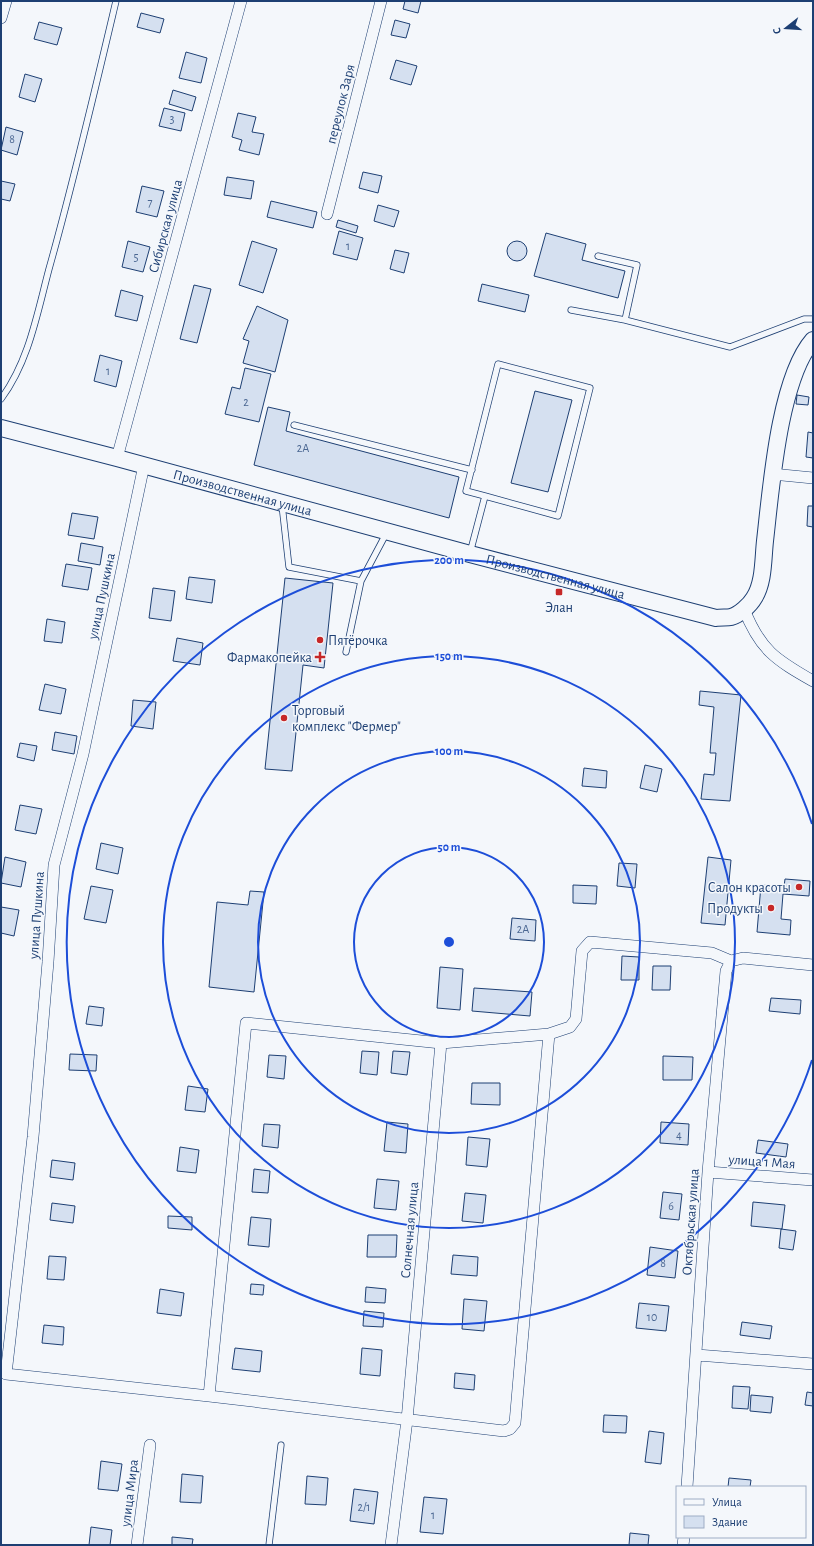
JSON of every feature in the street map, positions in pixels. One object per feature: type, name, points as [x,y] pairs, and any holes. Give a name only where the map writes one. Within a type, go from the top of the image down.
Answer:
[{"type":"street","points":[[1,18],[6,1]]},
{"type":"street","name":"Сибирская улица","points":[[117,458],[241,1]]},
{"type":"street","name":"переулок Заря","points":[[328,214],[381,1]]},
{"type":"street","name":"Производственная улица","points":[[1,428],[144,465],[387,532],[716,618],[732,617],[744,609],[755,598],[760,580],[772,474],[787,396],[795,370],[813,340]]},
{"type":"street","name":"улица Пушкина","points":[[144,465],[84,754],[54,865],[48,962],[33,1129],[6,1374],[209,1396]]},
{"type":"street","points":[[772,474],[813,478]]},
{"type":"street","points":[[744,609],[752,630],[765,650],[793,670],[813,681]]},
{"type":"street","points":[[549,1034],[515,1423],[510,1429],[504,1431],[209,1396],[246,1024],[441,1043],[549,1034],[570,1027],[576,1019],[582,952],[590,942],[712,952],[731,961],[744,958],[813,965]]},
{"type":"street","name":"Октябрьская улица","points":[[687,1486],[708,1172],[726,971],[731,961]]},
{"type":"street","name":"Солнечная улица","points":[[391,1545],[407,1420],[441,1043]]},
{"type":"street","name":"улица 1 Мая","points":[[708,1172],[813,1180]]},
{"type":"street","points":[[697,1355],[813,1364]]},
{"type":"street","name":"улица Мира","points":[[137,1545],[150,1445]]},
{"type":"lane","points":[[1,399],[14,380],[28,347],[57,242],[116,1]]},
{"type":"lane","points":[[598,256],[637,264],[625,320]]},
{"type":"lane","points":[[571,310],[625,320],[730,347],[804,320],[813,319]]},
{"type":"lane","points":[[498,364],[590,388],[558,516],[485,496],[466,491],[498,364]]},
{"type":"lane","points":[[294,425],[472,470]]},
{"type":"lane","points":[[470,554],[485,496]]},
{"type":"lane","points":[[282,503],[289,567],[361,581]]},
{"type":"lane","points":[[346,652],[361,581],[387,532]]},
{"type":"lane","points":[[269,1545],[281,1446]]},
{"type":"building","points":[[405,1],[421,1],[418,13],[403,9]]},
{"type":"building","points":[[141,13],[164,19],[160,33],[137,27]]},
{"type":"building","points":[[395,20],[410,24],[406,38],[391,35]]},
{"type":"building","points":[[39,22],[62,28],[57,45],[34,39]]},
{"type":"building","points":[[186,52],[207,58],[201,83],[179,78]]},
{"type":"building","points":[[396,60],[417,66],[411,85],[390,79]]},
{"type":"building","points":[[25,74],[42,79],[35,102],[19,97]]},
{"type":"building","points":[[173,90],[196,97],[192,111],[169,104]]},
{"type":"building","points":[[164,108],[185,113],[181,131],[159,126]]},
{"type":"building","points":[[238,113],[256,117],[252,132],[264,134],[259,155],[239,150],[242,140],[232,137]]},
{"type":"building","points":[[6,127],[23,132],[17,155],[1,150]]},
{"type":"building","points":[[363,172],[382,176],[378,193],[359,188]]},
{"type":"building","points":[[227,177],[254,181],[251,199],[224,195]]},
{"type":"building","points":[[1,181],[15,184],[10,201],[1,199]]},
{"type":"building","points":[[142,186],[164,191],[157,217],[136,212]]},
{"type":"building","points":[[271,201],[317,212],[313,228],[267,217]]},
{"type":"building","points":[[378,205],[399,211],[394,227],[374,221]]},
{"type":"building","points":[[338,220],[358,226],[356,233],[336,227]]},
{"type":"building","points":[[339,231],[363,238],[357,260],[333,254]]},
{"type":"building","points":[[546,233],[586,244],[582,260],[625,271],[618,298],[534,276]]},
{"type":"building","points":[[128,241],[150,247],[143,272],[122,267]]},
{"type":"building","points":[[252,241],[277,249],[263,293],[239,285]]},
{"type":"building","points":[[517,241],[524,244],[527,251],[524,258],[517,261],[510,258],[507,251],[510,244]]},
{"type":"building","points":[[395,250],[409,253],[404,273],[390,269]]},
{"type":"building","points":[[482,284],[529,295],[525,312],[478,301]]},
{"type":"building","points":[[194,285],[211,289],[197,343],[180,339]]},
{"type":"building","points":[[121,290],[143,296],[137,321],[115,316]]},
{"type":"building","points":[[257,306],[288,320],[275,372],[243,363],[249,341],[243,339]]},
{"type":"building","points":[[100,355],[122,361],[116,387],[94,381]]},
{"type":"building","points":[[245,368],[271,374],[259,422],[225,414],[232,387],[240,389]]},
{"type":"building","points":[[535,391],[572,400],[548,492],[511,483]]},
{"type":"building","points":[[797,395],[809,397],[808,405],[796,404]]},
{"type":"building","points":[[268,407],[290,412],[286,431],[459,477],[449,518],[254,465]]},
{"type":"building","points":[[808,432],[813,433],[813,458],[806,457]]},
{"type":"building","points":[[808,506],[813,506],[813,527],[807,526]]},
{"type":"building","points":[[72,513],[98,517],[94,539],[68,535]]},
{"type":"building","points":[[81,543],[103,547],[100,565],[78,561]]},
{"type":"building","points":[[66,564],[92,568],[88,590],[62,586]]},
{"type":"building","points":[[189,577],[215,580],[212,603],[186,599]]},
{"type":"building","name":"Торговый комплекс \"Фермер\"","points":[[285,578],[333,583],[324,668],[303,665],[292,771],[265,769]]},
{"type":"building","points":[[153,588],[175,591],[171,621],[149,618]]},
{"type":"building","points":[[47,619],[65,622],[62,643],[44,641]]},
{"type":"building","points":[[177,638],[203,643],[200,665],[173,661]]},
{"type":"building","points":[[45,684],[66,689],[61,714],[39,710]]},
{"type":"building","points":[[700,691],[741,695],[730,801],[701,799],[704,774],[714,775],[716,753],[710,753],[714,707],[699,705]]},
{"type":"building","points":[[133,700],[156,702],[153,729],[131,726]]},
{"type":"building","points":[[55,732],[77,736],[74,754],[52,750]]},
{"type":"building","points":[[20,743],[37,746],[34,761],[17,757]]},
{"type":"building","points":[[645,765],[662,769],[657,792],[640,788]]},
{"type":"building","points":[[584,768],[607,771],[606,788],[582,786]]},
{"type":"building","points":[[20,805],[42,809],[36,834],[15,830]]},
{"type":"building","points":[[101,843],[123,848],[118,874],[96,869]]},
{"type":"building","points":[[5,857],[26,862],[21,887],[1,883]]},
{"type":"building","points":[[708,857],[731,860],[725,925],[701,923]]},
{"type":"building","points":[[619,863],[637,864],[635,888],[617,886]]},
{"type":"building","name":"Продукты","points":[[785,879],[810,881],[809,896],[783,894],[781,919],[791,920],[790,935],[757,932],[761,885],[784,887]]},
{"type":"building","points":[[573,885],[597,886],[596,904],[573,903]]},
{"type":"building","points":[[91,886],[113,890],[106,923],[84,919]]},
{"type":"building","points":[[250,891],[264,892],[254,992],[209,987],[217,902],[248,905]]},
{"type":"building","points":[[1,907],[19,910],[14,936],[1,933]]},
{"type":"building","points":[[512,918],[536,920],[535,941],[510,939]]},
{"type":"building","points":[[622,956],[639,957],[639,980],[621,980]]},
{"type":"building","points":[[653,966],[671,966],[670,990],[652,990]]},
{"type":"building","points":[[440,967],[463,969],[460,1010],[437,1008]]},
{"type":"building","points":[[474,988],[532,992],[530,1016],[472,1011]]},
{"type":"building","points":[[771,998],[801,1000],[800,1014],[769,1011]]},
{"type":"building","points":[[89,1006],[104,1008],[102,1026],[86,1024]]},
{"type":"building","points":[[362,1051],[379,1052],[377,1075],[360,1073]]},
{"type":"building","points":[[393,1051],[410,1052],[407,1075],[391,1073]]},
{"type":"building","points":[[70,1054],[97,1055],[96,1071],[69,1070]]},
{"type":"building","points":[[269,1055],[286,1056],[284,1079],[267,1077]]},
{"type":"building","points":[[663,1056],[693,1057],[692,1080],[663,1080]]},
{"type":"building","points":[[472,1083],[500,1083],[500,1105],[471,1104]]},
{"type":"building","points":[[188,1086],[208,1089],[205,1112],[185,1110]]},
{"type":"building","points":[[387,1122],[408,1124],[406,1153],[384,1151]]},
{"type":"building","points":[[661,1122],[689,1124],[688,1145],[660,1143]]},
{"type":"building","points":[[264,1124],[280,1125],[278,1148],[262,1146]]},
{"type":"building","points":[[468,1137],[490,1139],[487,1167],[466,1165]]},
{"type":"building","points":[[758,1140],[788,1144],[786,1157],[756,1153]]},
{"type":"building","points":[[180,1147],[199,1150],[196,1173],[177,1171]]},
{"type":"building","points":[[52,1160],[75,1163],[73,1180],[50,1177]]},
{"type":"building","points":[[254,1169],[270,1171],[268,1193],[252,1192]]},
{"type":"building","points":[[377,1179],[399,1181],[396,1210],[374,1208]]},
{"type":"building","points":[[663,1192],[682,1194],[679,1220],[660,1218]]},
{"type":"building","points":[[465,1193],[486,1195],[483,1223],[462,1221]]},
{"type":"building","points":[[753,1202],[785,1205],[782,1229],[751,1226]]},
{"type":"building","points":[[52,1203],[75,1206],[73,1223],[50,1220]]},
{"type":"building","points":[[168,1216],[192,1217],[192,1230],[168,1228]]},
{"type":"building","points":[[251,1217],[271,1219],[269,1247],[248,1245]]},
{"type":"building","points":[[781,1229],[796,1231],[793,1250],[779,1248]]},
{"type":"building","points":[[368,1235],[397,1235],[396,1257],[367,1257]]},
{"type":"building","points":[[650,1247],[678,1251],[675,1278],[647,1275]]},
{"type":"building","points":[[453,1255],[478,1257],[477,1276],[451,1274]]},
{"type":"building","points":[[49,1256],[66,1257],[64,1280],[47,1279]]},
{"type":"building","points":[[251,1284],[264,1285],[263,1295],[250,1294]]},
{"type":"building","points":[[366,1287],[386,1289],[385,1303],[365,1302]]},
{"type":"building","points":[[160,1289],[184,1293],[181,1316],[157,1313]]},
{"type":"building","points":[[464,1299],[487,1301],[484,1331],[462,1329]]},
{"type":"building","points":[[639,1303],[669,1306],[666,1331],[636,1328]]},
{"type":"building","points":[[364,1311],[384,1313],[383,1327],[363,1326]]},
{"type":"building","points":[[742,1322],[772,1326],[770,1339],[740,1335]]},
{"type":"building","points":[[44,1325],[64,1327],[63,1345],[42,1343]]},
{"type":"building","points":[[235,1348],[262,1351],[260,1372],[232,1369]]},
{"type":"building","points":[[362,1348],[382,1350],[380,1376],[360,1374]]},
{"type":"building","points":[[455,1373],[475,1375],[474,1390],[454,1388]]},
{"type":"building","points":[[733,1386],[750,1387],[748,1409],[732,1408]]},
{"type":"building","points":[[807,1392],[813,1393],[813,1406],[805,1405]]},
{"type":"building","points":[[751,1395],[773,1397],[771,1413],[750,1411]]},
{"type":"building","points":[[604,1415],[627,1416],[626,1433],[603,1432]]},
{"type":"building","points":[[649,1431],[664,1433],[661,1464],[645,1462]]},
{"type":"building","points":[[101,1461],[122,1464],[118,1491],[98,1489]]},
{"type":"building","points":[[182,1474],[203,1476],[201,1503],[180,1502]]},
{"type":"building","points":[[307,1476],[328,1478],[326,1505],[305,1504]]},
{"type":"building","points":[[729,1478],[751,1480],[750,1486],[728,1486]]},
{"type":"building","points":[[354,1489],[378,1492],[374,1524],[350,1521]]},
{"type":"building","points":[[424,1497],[447,1499],[443,1534],[420,1532]]},
{"type":"building","points":[[91,1527],[112,1530],[110,1545],[89,1545]]},
{"type":"building","points":[[630,1533],[649,1535],[648,1545],[629,1545]]},
{"type":"building","points":[[172,1537],[193,1539],[192,1545],[172,1545]]},
{"type":"place","name":"Элан","points":[[559,592]]},
{"type":"place","name":"Пятёрочка","points":[[320,640]]},
{"type":"place","name":"Фармакопейка","points":[[320,657]]},
{"type":"place","name":"Торговый комплекс \"Фермер\"","points":[[284,718]]},
{"type":"place","name":"Салон красоты","points":[[799,887]]},
{"type":"place","name":"Продукты","points":[[771,908]]}]
